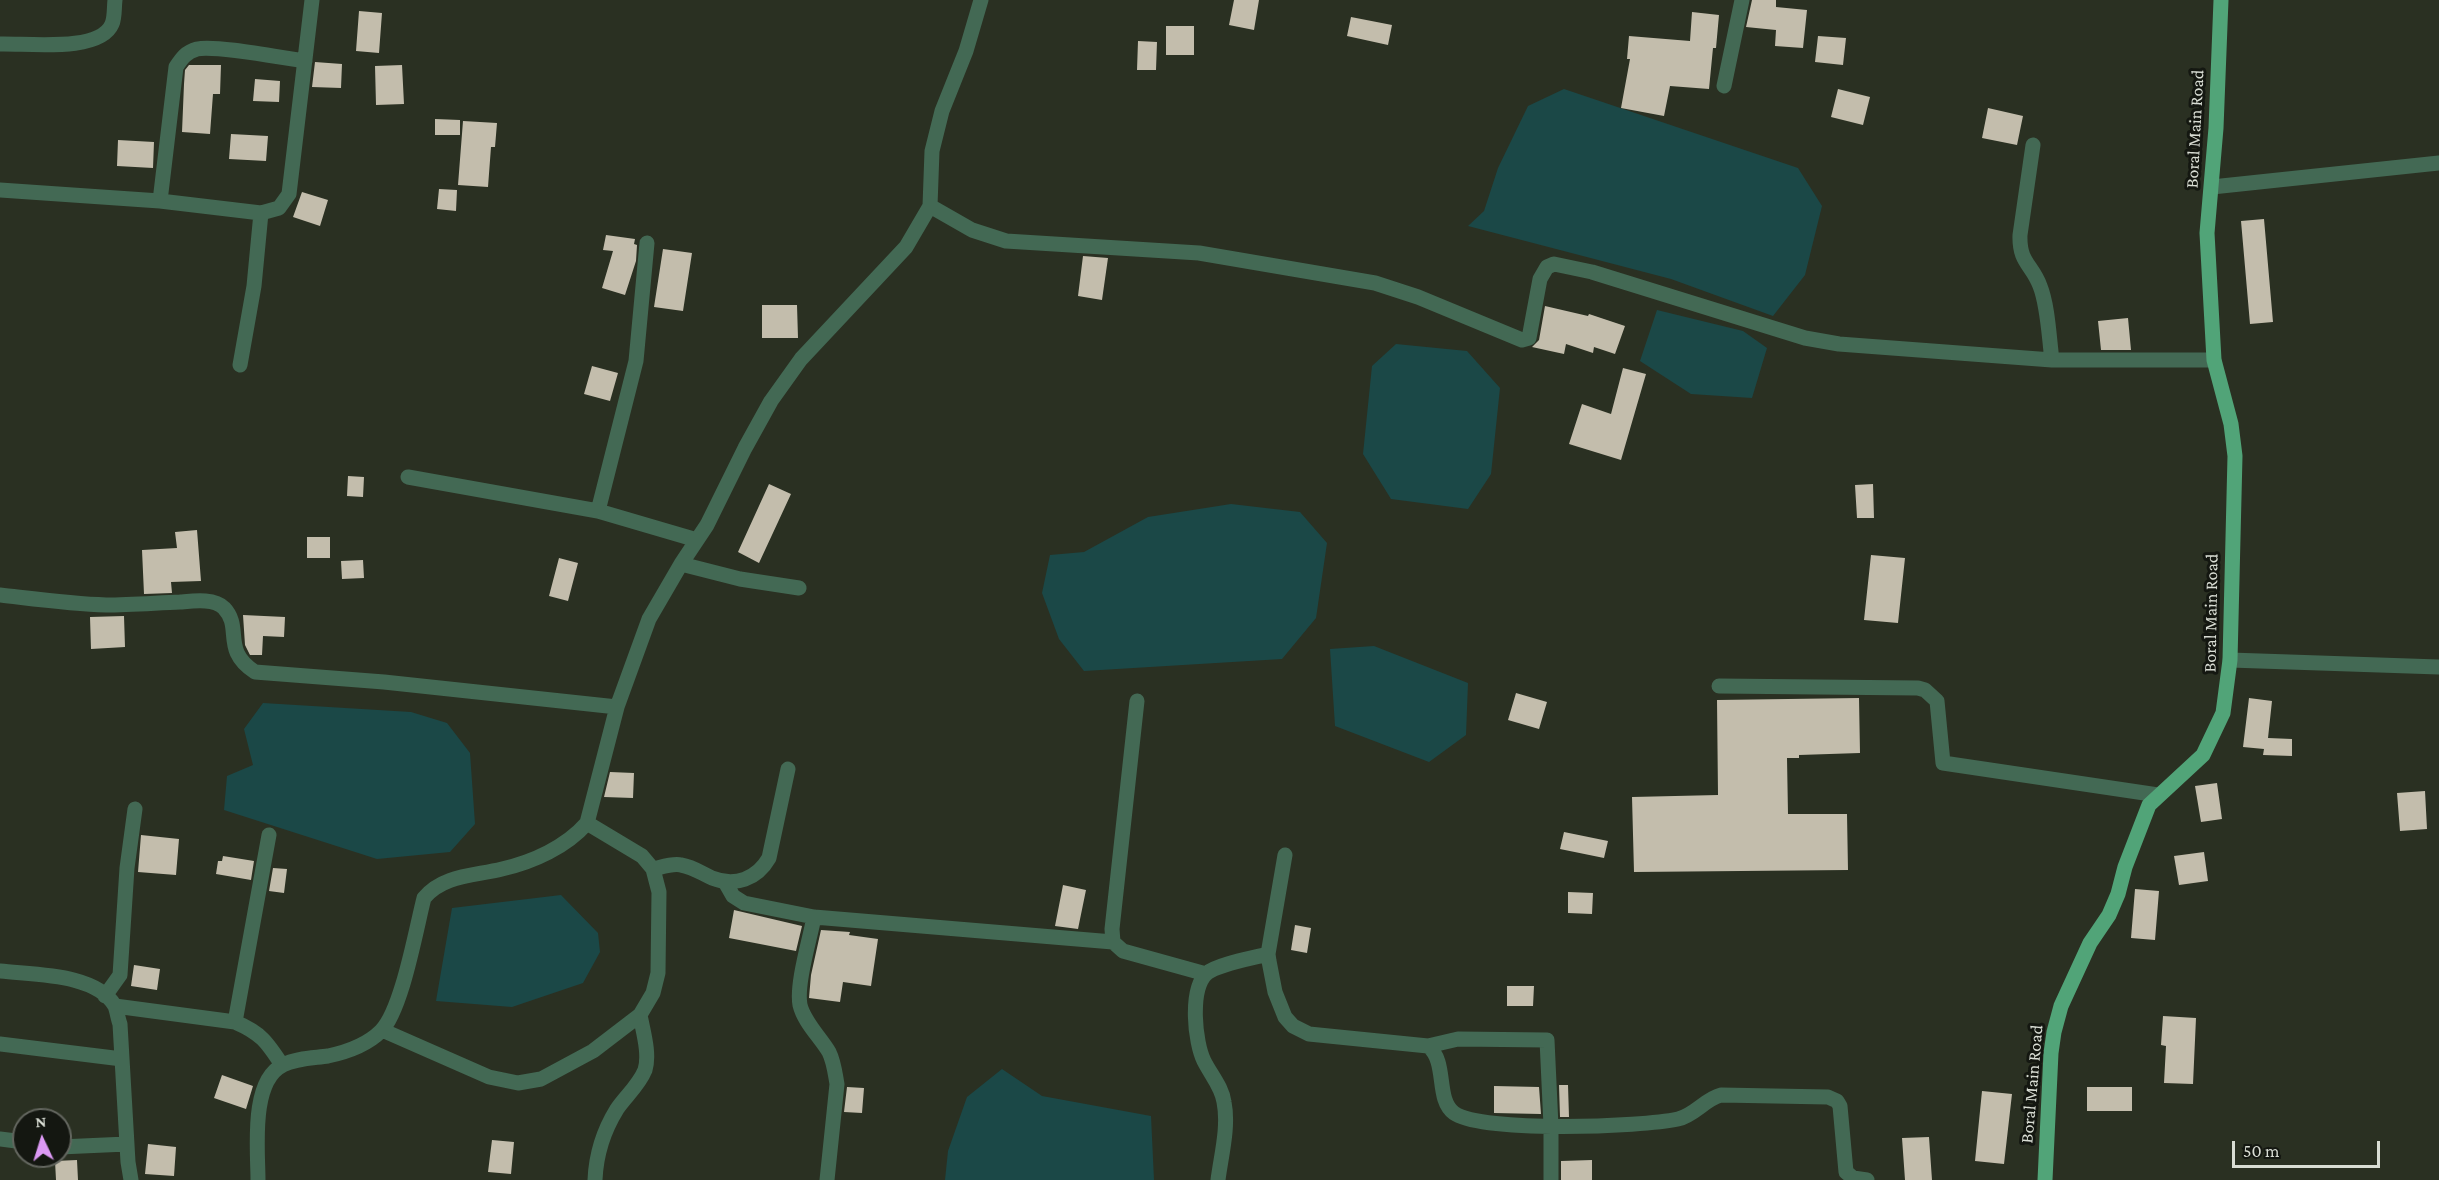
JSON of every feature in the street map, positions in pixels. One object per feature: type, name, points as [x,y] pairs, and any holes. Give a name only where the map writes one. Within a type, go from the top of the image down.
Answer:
[{"type":"main road","name":"Boral Main Road","points":[[2045,1180],[2051,1053],[2061,1006],[2090,943],[2109,915],[2149,805],[2192,767],[2210,745],[2223,712],[2230,660],[2235,456],[2231,424],[2214,360],[2207,233],[2212,187],[2221,0]]},
{"type":"street","points":[[0,44],[73,45],[96,39],[112,24],[115,0]]},
{"type":"street","points":[[0,190],[160,201],[261,213],[279,208],[289,194],[312,0]]},
{"type":"street","points":[[258,1180],[258,1110],[263,1091],[272,1075],[282,1065],[359,1047],[382,1030],[401,993],[424,897],[432,888],[462,876],[502,869],[538,857],[576,836],[587,823],[617,707],[649,620],[697,540],[771,401],[801,359],[906,247],[930,206],[929,185],[942,111],[966,51],[981,0]]},
{"type":"street","points":[[1724,86],[1742,0]]},
{"type":"street","points":[[160,201],[176,67],[184,55],[198,49],[305,61]]},
{"type":"street","points":[[2033,145],[2020,249],[2024,260],[2041,286],[2052,360]]},
{"type":"street","points":[[2212,187],[2439,163]]},
{"type":"street","points":[[930,206],[972,231],[1006,241],[1219,255],[1375,283],[1418,297],[1522,340],[1529,338],[1540,279],[1547,267],[1554,264],[1592,272],[1805,338],[1871,348],[2052,360],[2214,360]]},
{"type":"street","points":[[240,364],[254,286],[261,213]]},
{"type":"street","points":[[598,511],[636,361],[646,243]]},
{"type":"street","points":[[408,477],[598,511],[697,540]]},
{"type":"street","points":[[681,564],[740,579],[799,588]]},
{"type":"street","points":[[0,595],[106,605],[198,601],[215,603],[225,609],[231,624],[236,653],[242,663],[255,672],[384,682],[617,707]]},
{"type":"street","points":[[2230,660],[2439,668]]},
{"type":"street","points":[[1719,686],[1917,688],[1925,690],[1937,701],[1943,763],[2158,795]]},
{"type":"street","points":[[1113,942],[1112,929],[1137,701]]},
{"type":"street","points":[[653,869],[678,864],[725,882],[748,879],[762,870],[769,858],[788,769]]},
{"type":"street","points":[[110,1001],[120,975],[127,868],[135,809]]},
{"type":"street","points":[[382,1030],[489,1077],[518,1083],[541,1079],[593,1051],[640,1014],[653,993],[658,973],[659,892],[653,869],[642,856],[587,823]]},
{"type":"street","points":[[236,1022],[269,835]]},
{"type":"street","points":[[1285,855],[1268,954],[1275,992],[1285,1017],[1299,1030],[1309,1034],[1428,1046],[1458,1039],[1547,1040],[1551,1180]]},
{"type":"street","points":[[725,882],[733,896],[744,903],[814,917],[1113,942],[1123,951],[1206,974],[1268,954]]},
{"type":"street","points":[[814,917],[800,988],[800,1005],[830,1054],[835,1068],[837,1084],[827,1180]]},
{"type":"street","points":[[0,971],[71,979],[97,987],[110,1001],[120,1024],[131,1180]]},
{"type":"street","points":[[1206,974],[1197,993],[1196,1028],[1200,1052],[1218,1084],[1225,1104],[1218,1180]]},
{"type":"street","points":[[110,1001],[236,1022],[254,1030],[265,1039],[282,1065]]},
{"type":"street","points":[[595,1180],[596,1161],[603,1140],[617,1110],[645,1070],[646,1051],[640,1014]]},
{"type":"street","points":[[0,1044],[122,1059]]},
{"type":"street","points":[[1428,1046],[1437,1056],[1446,1102],[1454,1113],[1486,1123],[1584,1127],[1668,1121],[1689,1115],[1713,1097],[1731,1094],[1828,1097],[1837,1101],[1840,1106],[1846,1172],[1854,1178],[1867,1180]]},
{"type":"street","points":[[72,1146],[127,1144]]},
{"type":"water","points":[[1564,89],[1798,168],[1822,206],[1805,275],[1773,316],[1671,279],[1468,226],[1484,211],[1498,168],[1528,106]]},
{"type":"water","points":[[1657,310],[1743,331],[1767,348],[1752,398],[1691,394],[1640,361]]},
{"type":"water","points":[[1396,344],[1467,351],[1500,388],[1491,474],[1468,509],[1391,499],[1363,454],[1372,366]]},
{"type":"water","points":[[1231,504],[1300,512],[1327,543],[1316,618],[1282,659],[1084,671],[1059,639],[1042,593],[1050,555],[1084,552],[1148,517]]},
{"type":"water","points":[[1374,646],[1468,683],[1466,735],[1429,762],[1335,726],[1330,649]]},
{"type":"water","points":[[263,703],[411,712],[447,723],[470,753],[475,824],[450,852],[377,859],[224,810],[227,776],[253,765],[244,729]]},
{"type":"water","points":[[561,895],[598,933],[600,952],[583,983],[512,1007],[436,1001],[452,908]]},
{"type":"water","points":[[1002,1069],[1042,1096],[1151,1116],[1154,1180],[945,1180],[948,1151],[967,1097]]},
{"type":"building","points":[[1234,0],[1259,0],[1254,30],[1229,25]]},
{"type":"building","points":[[1752,0],[1776,0],[1776,7],[1807,10],[1803,48],[1775,46],[1776,30],[1746,27]]},
{"type":"building","points":[[359,11],[382,13],[379,53],[356,51]]},
{"type":"building","points":[[1692,12],[1719,15],[1709,89],[1670,86],[1664,116],[1621,108],[1630,59],[1627,59],[1629,36],[1690,41]]},
{"type":"building","points":[[1351,17],[1392,25],[1388,45],[1347,36]]},
{"type":"building","points":[[1166,26],[1194,26],[1194,55],[1166,55]]},
{"type":"building","points":[[1818,36],[1846,38],[1843,65],[1815,62]]},
{"type":"building","points":[[1138,41],[1157,42],[1156,70],[1137,70]]},
{"type":"building","points":[[315,62],[342,64],[341,88],[312,87]]},
{"type":"building","points":[[189,65],[221,65],[220,94],[213,94],[210,134],[182,132],[185,70]]},
{"type":"building","points":[[402,65],[404,104],[376,105],[375,66]]},
{"type":"building","points":[[255,79],[280,81],[279,102],[253,101]]},
{"type":"building","points":[[1838,89],[1870,97],[1863,125],[1831,117]]},
{"type":"building","points":[[1988,108],[2023,116],[2017,145],[1982,138]]},
{"type":"building","points":[[435,119],[460,120],[460,135],[435,135]]},
{"type":"building","points":[[463,121],[497,123],[495,147],[491,147],[488,187],[458,185]]},
{"type":"building","points":[[231,134],[268,136],[266,161],[229,159]]},
{"type":"building","points":[[118,140],[154,142],[153,168],[117,166]]},
{"type":"building","points":[[439,189],[457,190],[456,211],[437,209]]},
{"type":"building","points":[[302,192],[328,200],[320,226],[293,217]]},
{"type":"building","points":[[2264,219],[2273,322],[2250,324],[2241,221]]},
{"type":"building","points":[[606,235],[635,239],[634,244],[637,245],[636,261],[625,295],[602,288],[613,251],[603,250]]},
{"type":"building","points":[[663,249],[692,253],[683,311],[654,307]]},
{"type":"building","points":[[1083,256],[1108,258],[1102,300],[1078,296]]},
{"type":"building","points":[[762,305],[797,305],[798,338],[762,338]]},
{"type":"building","points":[[1545,306],[1588,316],[1589,314],[1625,326],[1615,354],[1594,347],[1593,353],[1566,344],[1564,354],[1532,347],[1539,340]]},
{"type":"building","points":[[2128,318],[2131,350],[2101,350],[2098,321]]},
{"type":"building","points":[[592,366],[618,373],[610,401],[584,394]]},
{"type":"building","points":[[1623,368],[1646,374],[1621,460],[1569,444],[1582,404],[1611,414]]},
{"type":"building","points":[[348,476],[364,477],[363,497],[347,496]]},
{"type":"building","points":[[769,484],[791,494],[759,563],[738,552]]},
{"type":"building","points":[[1873,484],[1874,518],[1857,518],[1855,485]]},
{"type":"building","points":[[197,530],[201,581],[171,582],[172,593],[144,594],[142,550],[177,548],[175,532]]},
{"type":"building","points":[[307,537],[330,537],[330,558],[307,558]]},
{"type":"building","points":[[1871,555],[1905,558],[1898,623],[1864,620]]},
{"type":"building","points":[[559,558],[578,563],[568,601],[549,596]]},
{"type":"building","points":[[363,560],[364,578],[342,579],[341,561]]},
{"type":"building","points":[[243,615],[285,617],[284,637],[263,636],[262,655],[250,655],[245,645]]},
{"type":"building","points":[[124,616],[125,647],[91,649],[90,617]]},
{"type":"building","points":[[1516,693],[1547,702],[1539,729],[1508,720]]},
{"type":"building","points":[[1859,698],[1860,753],[1799,755],[1799,758],[1787,758],[1788,814],[1847,814],[1848,870],[1634,872],[1632,797],[1718,795],[1717,700]]},
{"type":"building","points":[[2249,698],[2272,701],[2268,738],[2292,739],[2292,756],[2263,755],[2264,749],[2243,747]]},
{"type":"building","points":[[610,772],[634,773],[633,798],[604,797]]},
{"type":"building","points":[[2217,783],[2222,819],[2201,822],[2195,786]]},
{"type":"building","points":[[2425,791],[2427,829],[2400,831],[2397,793]]},
{"type":"building","points":[[1564,832],[1608,841],[1604,858],[1560,849]]},
{"type":"building","points":[[141,835],[179,839],[176,875],[138,872]]},
{"type":"building","points":[[2204,852],[2208,881],[2179,885],[2174,856]]},
{"type":"building","points":[[223,856],[254,861],[251,880],[216,874],[218,861],[222,861]]},
{"type":"building","points":[[273,868],[287,869],[284,893],[269,891]]},
{"type":"building","points":[[1063,885],[1086,890],[1078,929],[1055,926]]},
{"type":"building","points":[[2135,889],[2159,891],[2155,940],[2131,938]]},
{"type":"building","points":[[1568,892],[1593,893],[1592,914],[1568,913]]},
{"type":"building","points":[[734,910],[802,926],[796,951],[729,938]]},
{"type":"building","points":[[1295,925],[1311,928],[1307,953],[1291,950]]},
{"type":"building","points":[[821,930],[850,932],[849,935],[878,939],[871,986],[843,982],[840,1002],[809,998],[811,975]]},
{"type":"building","points":[[134,965],[160,969],[157,990],[131,986]]},
{"type":"building","points":[[1507,986],[1534,986],[1533,1006],[1507,1006]]},
{"type":"building","points":[[2163,1016],[2196,1018],[2193,1084],[2164,1083],[2166,1046],[2161,1045]]},
{"type":"building","points":[[222,1075],[253,1086],[246,1109],[214,1098]]},
{"type":"building","points":[[1559,1085],[1568,1085],[1569,1117],[1560,1117]]},
{"type":"building","points":[[1494,1086],[1539,1087],[1541,1114],[1494,1113]]},
{"type":"building","points":[[847,1087],[864,1088],[862,1113],[844,1112]]},
{"type":"building","points":[[2087,1087],[2132,1087],[2132,1111],[2087,1111]]},
{"type":"building","points":[[1982,1091],[2012,1094],[2004,1164],[1975,1161]]},
{"type":"building","points":[[1929,1137],[1932,1180],[1905,1180],[1902,1138]]},
{"type":"building","points":[[492,1140],[514,1142],[511,1174],[488,1172]]},
{"type":"building","points":[[148,1144],[176,1147],[174,1176],[145,1174]]},
{"type":"building","points":[[72,1160],[77,1160],[78,1180],[56,1180],[55,1168],[72,1168]]},
{"type":"building","points":[[1592,1160],[1592,1180],[1561,1180],[1561,1161]]}]
